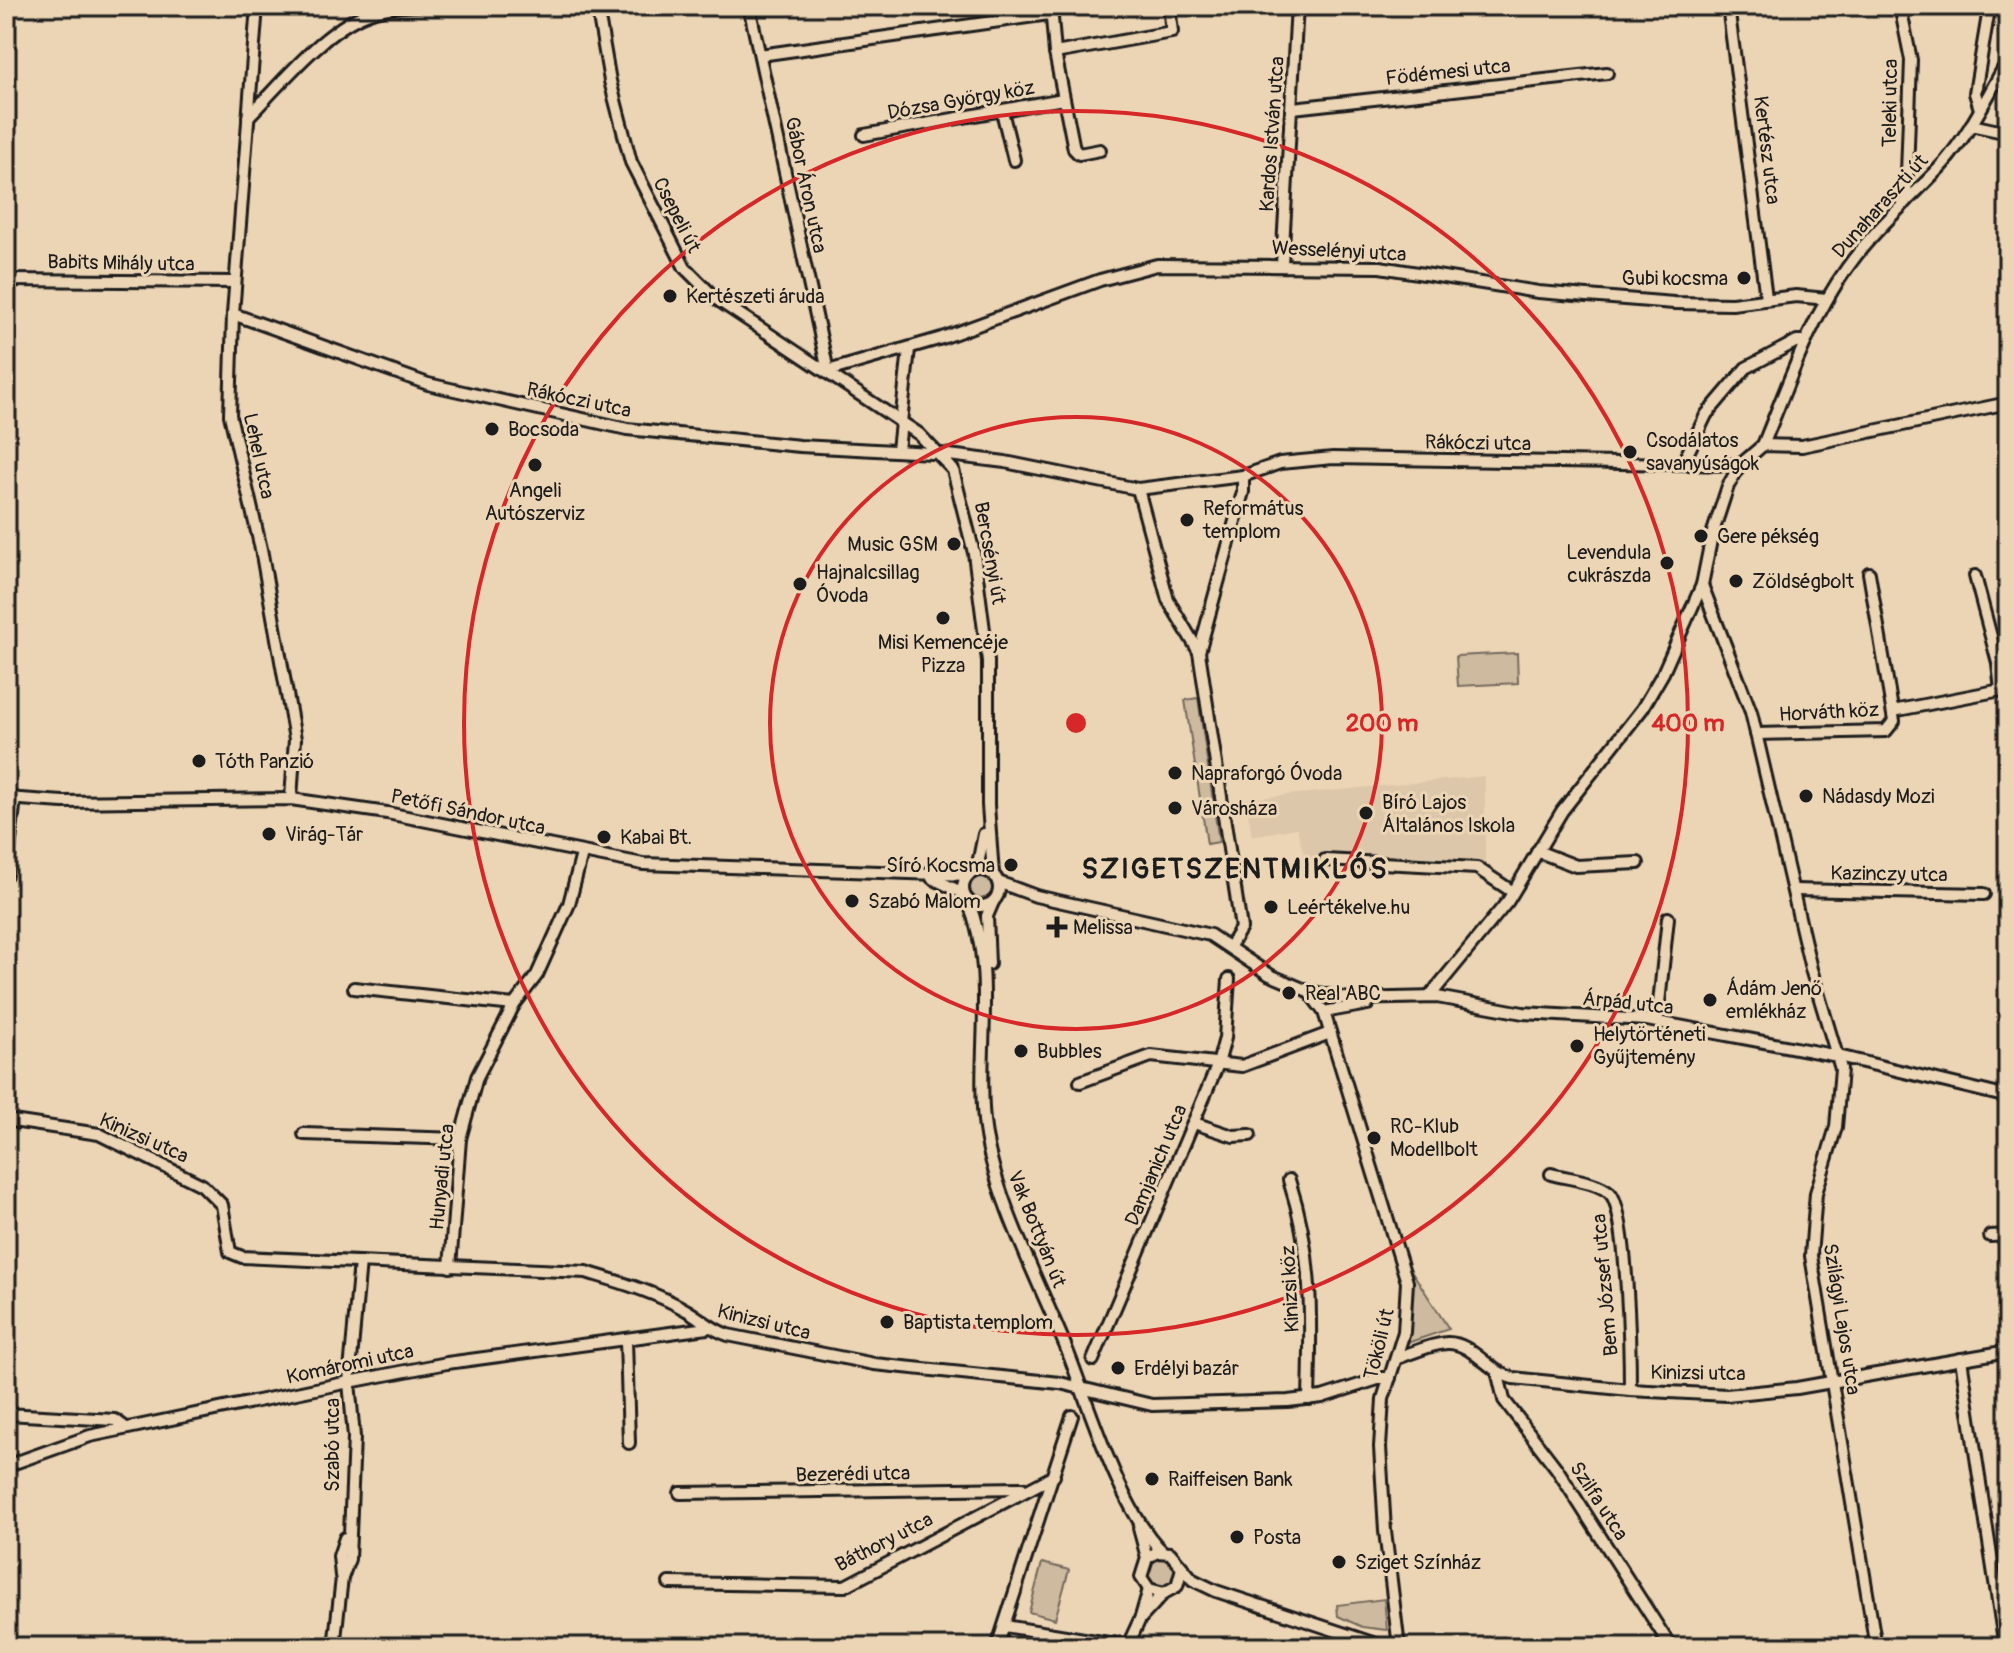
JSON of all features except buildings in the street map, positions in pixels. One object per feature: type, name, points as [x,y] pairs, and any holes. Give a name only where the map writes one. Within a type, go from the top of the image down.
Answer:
[{"type":"street","name":"Lehel utca","points":[[257,6],[235,282],[230,415],[261,549],[295,739],[291,799]]},
{"type":"street","points":[[248,117],[333,34],[359,17],[393,7],[473,6]]},
{"type":"street","name":"Csepeli út","points":[[597,6],[610,81],[631,162],[685,268],[715,298],[828,371]]},
{"type":"street","name":"Gábor Áron utca","points":[[749,6],[828,371]]},
{"type":"street","points":[[1055,53],[1172,32],[1169,6]]},
{"type":"street","name":"Kardos István utca","points":[[1282,264],[1297,6]]},
{"type":"street","name":"Kertész utca","points":[[1728,6],[1766,298]]},
{"type":"street","name":"Teleki utca","points":[[1900,6],[1911,60],[1906,202]]},
{"type":"street","points":[[760,55],[1050,10],[1063,99],[1076,153],[1100,150]]},
{"type":"street","points":[[1980,109],[1975,93],[1988,15]]},
{"type":"street","name":"Dunaharaszti út","points":[[1763,445],[1827,299],[1866,244],[1945,161],[1971,125],[2008,60]]},
{"type":"street","name":"Födémesi utca","points":[[1293,108],[1607,73]]},
{"type":"street","name":"Dózsa György köz","points":[[864,135],[1063,99]]},
{"type":"street","points":[[1002,111],[1014,160]]},
{"type":"street","points":[[1971,125],[2008,133]]},
{"type":"street","name":"Wesselényi utca","points":[[828,371],[909,349],[1100,280],[1157,265],[1380,267],[1538,292],[1674,303],[1732,304],[1766,298],[1827,299]]},
{"type":"street","name":"Babits Mihály utca","points":[[6,280],[235,282]]},
{"type":"street","name":"Rákóczi utca","points":[[233,314],[428,384],[627,429],[800,446],[937,454],[1005,462],[1138,489],[1243,476],[1280,463],[1333,458],[1740,465]]},
{"type":"street","points":[[1683,463],[1706,415],[1746,368],[1797,341],[1806,341]]},
{"type":"street","points":[[898,450],[909,349]]},
{"type":"street","name":"Bercsényi út","points":[[828,371],[902,421],[953,470],[961,493],[980,589],[989,674],[988,805],[996,878]]},
{"type":"street","points":[[1429,997],[1513,892],[1562,811],[1642,709],[1663,673],[1702,585],[1712,535],[1728,486],[1740,465],[1763,445],[1802,446],[2008,403]]},
{"type":"street","points":[[1199,652],[1243,492],[1243,476]]},
{"type":"street","points":[[1036,896],[995,899],[983,907],[965,897],[970,874],[983,870],[1036,896],[1201,932],[1230,946],[1241,928],[1199,652],[1168,600],[1138,489]]},
{"type":"street","name":"Horváth köz","points":[[1756,734],[1886,731],[1894,721],[1869,573]]},
{"type":"street","points":[[1893,711],[2004,692],[1975,576]]},
{"type":"street","name":"Szilágyi Lajos utca","points":[[1702,585],[1756,734],[1811,969],[1838,1056],[1841,1082],[1836,1127],[1820,1172],[1811,1235],[1813,1277],[1834,1380],[1876,1647]]},
{"type":"street","points":[[1688,616],[1711,612]]},
{"type":"street","points":[[6,875],[11,798]]},
{"type":"street","name":"Petőfi Sándor utca","points":[[11,798],[63,802],[291,799],[387,813],[582,854],[688,867],[970,874]]},
{"type":"street","name":"Bercsényi út","points":[[970,874],[980,855],[988,805]]},
{"type":"street","points":[[1537,851],[1576,866],[1638,863]]},
{"type":"street","name":"Hunyadi utca","points":[[450,1267],[460,1139],[485,1056],[544,961],[569,904],[582,854]]},
{"type":"street","points":[[1325,860],[1477,868],[1513,892]]},
{"type":"street","name":"Petőfi Sándor utca","points":[[923,875],[965,897]]},
{"type":"street","points":[[995,899],[996,878]]},
{"type":"street","name":"Kazinczy utca","points":[[1793,890],[1984,894]]},
{"type":"street","name":"Vak Bottyán út","points":[[965,897],[980,929],[985,994]]},
{"type":"street","name":"Vak Bottyán út","points":[[995,899],[987,916],[989,948],[983,1108],[991,1159],[1082,1389],[1134,1510],[1147,1558]]},
{"type":"street","points":[[1657,1022],[1668,918]]},
{"type":"street","name":"Árpád utca","points":[[1230,946],[1270,975],[1308,991],[1349,999],[1429,997],[1523,1013],[1657,1022],[1838,1056],[2008,1097]]},
{"type":"street","name":"Damjanich utca","points":[[1093,1360],[1218,1064],[1225,1038],[1229,979]]},
{"type":"street","points":[[354,988],[514,1005]]},
{"type":"street","points":[[1308,991],[1324,1012]]},
{"type":"street","name":"Árpád utca","points":[[1324,1012],[1381,1000]]},
{"type":"street","name":"Tököli út","points":[[1324,1012],[1407,1282],[1407,1306],[1397,1358],[1383,1399],[1380,1447],[1385,1531],[1399,1647]]},
{"type":"street","points":[[1080,1082],[1151,1056],[1242,1066],[1330,1033]]},
{"type":"street","name":"Kinizsi utca","points":[[6,1120],[99,1134],[202,1185],[222,1205],[227,1246],[236,1255],[586,1272],[638,1288],[687,1310],[707,1328],[811,1353],[874,1364],[1060,1383],[1152,1405],[1309,1399],[1390,1378]]},
{"type":"street","points":[[1194,1123],[1233,1136],[1250,1135]]},
{"type":"street","points":[[304,1134],[460,1139]]},
{"type":"street","name":"Bem József utca","points":[[1551,1174],[1602,1187],[1616,1205],[1629,1313],[1630,1390]]},
{"type":"street","name":"Kinizsi köz","points":[[1289,1180],[1302,1220],[1313,1298],[1309,1399]]},
{"type":"street","points":[[1990,1236],[2008,1235]]},
{"type":"street","name":"Szabó utca","points":[[334,1647],[342,1578],[349,1559],[354,1437],[349,1382],[360,1262]]},
{"type":"street","name":"Komáromi utca","points":[[6,1466],[90,1436],[349,1382],[447,1363],[707,1328]]},
{"type":"street","points":[[626,1340],[629,1443]]},
{"type":"street","points":[[1397,1358],[1438,1345],[1457,1344],[1498,1375]]},
{"type":"street","name":"Kinizsi utca","points":[[1498,1375],[1630,1390],[1727,1395],[2008,1351]]},
{"type":"street","points":[[1961,1359],[2005,1647]]},
{"type":"street","name":"Szilfa utca","points":[[1498,1375],[1504,1400],[1557,1469],[1671,1647]]},
{"type":"street","points":[[6,1414],[115,1420],[126,1428]]},
{"type":"street","points":[[997,1647],[1072,1416]]},
{"type":"street","name":"Báthory utca","points":[[669,1583],[845,1586],[1026,1488],[1054,1476]]},
{"type":"street","name":"Bezerédi utca","points":[[680,1493],[1026,1488]]},
{"type":"street","name":"Vak Bottyán út","points":[[1134,1510],[1163,1552]]},
{"type":"street","points":[[1164,1593],[1149,1589],[1141,1577],[1147,1558],[1163,1552],[1175,1557],[1193,1580],[1216,1591],[1385,1647]]},
{"type":"street","points":[[1177,1586],[1182,1568]]},
{"type":"street","points":[[1140,1619],[1164,1593],[1177,1586],[1216,1591]]},
{"type":"street","points":[[1005,1626],[1127,1647],[1149,1589]]},
{"type":"shaded area","points":[[1517,653],[1518,683],[1458,686],[1456,656]]},
{"type":"shaded area","points":[[1198,698],[1219,842],[1207,844],[1185,700]]},
{"type":"shaded area","name":"Bíró Lajos Általános Iskola","points":[[1485,776],[1485,863],[1345,853],[1305,860],[1297,828],[1252,836],[1246,799]]},
{"type":"shaded area","points":[[981,876],[989,880],[993,888],[989,896],[981,900],[973,896],[969,888],[973,880]]},
{"type":"shaded area","points":[[1409,1267],[1449,1329],[1407,1343],[1413,1290]]},
{"type":"shaded area","points":[[1161,1558],[1167,1559],[1175,1567],[1175,1579],[1167,1587],[1161,1588],[1155,1587],[1147,1579],[1146,1573],[1147,1567],[1155,1559]]},
{"type":"shaded area","points":[[1042,1563],[1069,1570],[1055,1619],[1029,1612]]},
{"type":"shaded area","points":[[1384,1599],[1387,1630],[1362,1627],[1338,1616],[1337,1605]]},
{"type":"place","name":"Gubi kocsma","points":[[1744,278]]},
{"type":"place","name":"Kertészeti áruda","points":[[670,296]]},
{"type":"place","name":"Bocsoda","points":[[492,429]]},
{"type":"place","name":"Csodálatos savanyúságok","points":[[1630,452]]},
{"type":"place","name":"Angeli Autószerviz","points":[[535,465]]},
{"type":"place","name":"Református templom","points":[[1187,520]]},
{"type":"place","name":"Gere pékség","points":[[1701,536]]},
{"type":"place","name":"Music GSM","points":[[954,544]]},
{"type":"place","name":"Levendula cukrászda","points":[[1667,563]]},
{"type":"place","name":"Zöldségbolt","points":[[1736,581]]},
{"type":"place","name":"Hajnalcsillag Óvoda","points":[[800,584]]},
{"type":"place","name":"Misi Kemencéje Pizza","points":[[943,618]]},
{"type":"place","name":"Tóth Panzió","points":[[199,761]]},
{"type":"place","name":"Napraforgó Óvoda","points":[[1175,773]]},
{"type":"place","name":"Nádasdy Mozi","points":[[1806,796]]},
{"type":"place","name":"Városháza","points":[[1175,808]]},
{"type":"place","name":"Bíró Lajos Általános Iskola","points":[[1366,813]]},
{"type":"place","name":"Virág-Tár","points":[[269,834]]},
{"type":"place","name":"Kabai Bt.","points":[[604,837]]},
{"type":"place","name":"Síró Kocsma","points":[[1011,865]]},
{"type":"place","name":"Szabó Malom","points":[[852,901]]},
{"type":"place","name":"Leértékelve.hu","points":[[1271,907]]},
{"type":"place","name":"Melissa","points":[[1057,927]]},
{"type":"place","name":"Real ABC","points":[[1289,993]]},
{"type":"place","name":"Ádám Jenő emlékház","points":[[1710,1000]]},
{"type":"place","name":"Helytörténeti Gyűjtemény","points":[[1577,1046]]},
{"type":"place","name":"Bubbles","points":[[1021,1051]]},
{"type":"place","name":"RC-Klub Modellbolt","points":[[1374,1138]]},
{"type":"place","name":"Baptista templom","points":[[887,1322]]},
{"type":"place","name":"Erdélyi bazár","points":[[1118,1368]]},
{"type":"place","name":"Raiffeisen Bank","points":[[1152,1479]]},
{"type":"place","name":"Posta","points":[[1237,1537]]},
{"type":"place","name":"Sziget Színház","points":[[1339,1562]]},
{"type":"district","name":"SZIGETSZENTMIKLÓS","points":[[1235,869]]}]
